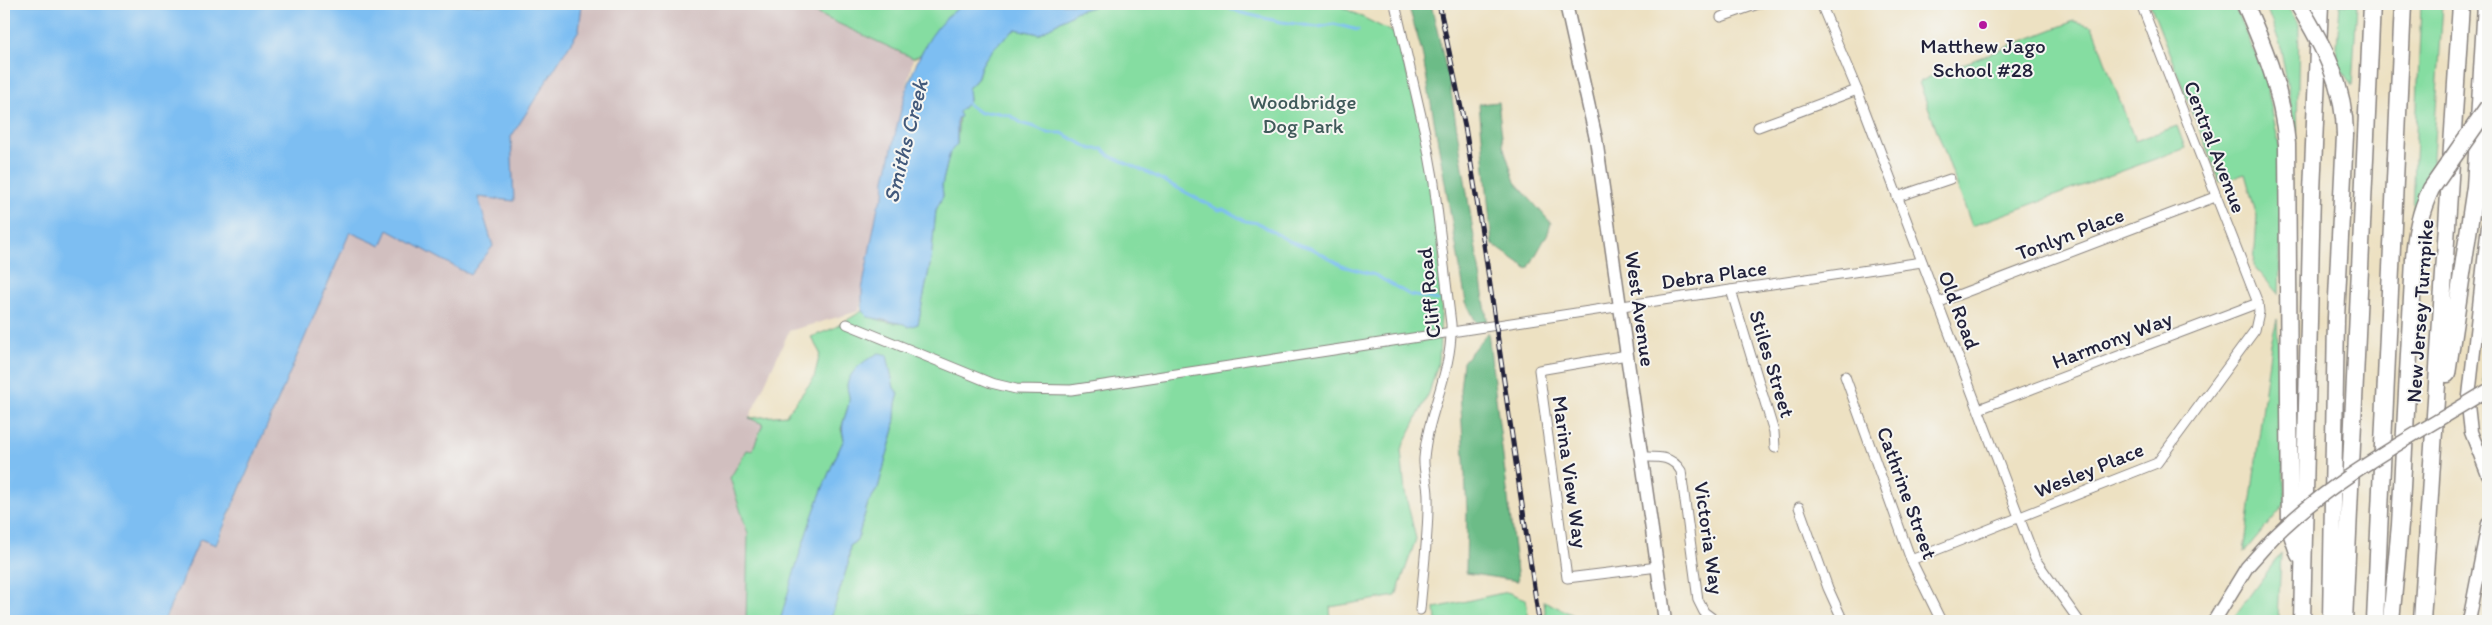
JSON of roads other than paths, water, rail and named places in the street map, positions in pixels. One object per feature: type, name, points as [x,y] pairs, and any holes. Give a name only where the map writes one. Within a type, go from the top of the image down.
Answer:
[{"type":"highway","points":[[2245,4],[2273,72],[2281,96],[2285,122],[2289,196],[2290,529],[2303,567]]},
{"type":"highway","points":[[2298,4],[2326,54],[2335,76],[2343,105],[2345,135],[2336,318],[2331,621]]},
{"type":"highway","points":[[2302,621],[2312,192],[2320,4]]},
{"type":"highway","points":[[2344,621],[2372,4]]},
{"type":"highway","name":"New Jersey Turnpike","points":[[2375,621],[2403,4]]},
{"type":"highway","name":"New Jersey Turnpike","points":[[2422,621],[2461,4]]},
{"type":"highway","points":[[2429,505],[2473,203],[2486,4]]},
{"type":"highway","points":[[2391,621],[2400,525],[2414,260],[2418,222],[2431,189],[2488,107]]},
{"type":"street","name":"Cliff Road","points":[[1395,4],[1425,133],[1434,183],[1452,334],[1448,366],[1430,418],[1424,460],[1428,495],[1420,610]]},
{"type":"street","name":"West Avenue","points":[[1566,4],[1596,139],[1640,457],[1665,621]]},
{"type":"street","points":[[1721,17],[1758,4]]},
{"type":"street","name":"Old Road","points":[[1821,4],[1856,90],[2035,559],[2079,621]]},
{"type":"street","name":"Central Avenue","points":[[2141,4],[2258,303]]},
{"type":"street","points":[[1758,127],[1856,90]]},
{"type":"street","points":[[1897,197],[1950,178]]},
{"type":"street","name":"Tonlyn Place","points":[[1937,303],[2215,197]]},
{"type":"street","points":[[2488,225],[2468,405],[2471,432],[2488,475]]},
{"type":"street","name":"Debra Place","points":[[847,324],[991,383],[1016,389],[1071,390],[1922,262]]},
{"type":"street","name":"Stiles Street","points":[[1732,290],[1774,432],[1775,448]]},
{"type":"street","name":"Harmony Way","points":[[1979,409],[2258,303]]},
{"type":"street","name":"Wesley Place","points":[[1911,560],[2157,463],[2250,339],[2258,320],[2258,303]]},
{"type":"street","name":"Marina View Way","points":[[1627,356],[1538,370],[1567,578],[1658,567]]},
{"type":"street","name":"Cathrine Street","points":[[1845,376],[1911,560],[1941,621]]},
{"type":"street","points":[[2214,621],[2247,567],[2297,514],[2343,479],[2488,390]]},
{"type":"street","name":"Victoria Way","points":[[1640,457],[1668,458],[1673,460],[1681,471],[1698,600],[1704,612],[1716,621]]},
{"type":"street","points":[[1799,506],[1828,588],[1843,621]]},
{"type":"street","points":[[2469,621],[2488,524]]},
{"type":"water","points":[[4,4],[582,4],[579,30],[511,137],[514,201],[478,197],[493,246],[470,275],[388,230],[381,246],[350,232],[216,545],[200,539],[164,621],[4,621]]},
{"type":"water","name":"Smiths Creek","points":[[965,4],[1119,4],[1100,5],[1077,11],[1039,34],[1016,29],[999,43],[984,61],[977,78],[968,88],[969,101],[959,112],[961,117],[957,118],[957,144],[950,152],[942,185],[943,196],[936,210],[931,260],[918,324],[909,327],[904,324],[868,317],[862,311],[862,290],[878,206],[884,195],[885,179],[909,82],[919,58],[931,37],[946,18]]},
{"type":"water","points":[[879,353],[887,355],[894,388],[899,394],[896,403],[894,429],[878,488],[868,503],[857,541],[850,545],[848,564],[830,621],[780,621],[808,529],[844,439],[842,428],[849,401],[848,380],[859,366]]},
{"type":"waterway","points":[[1221,4],[1241,13],[1282,22],[1318,27],[1334,24],[1358,30]]},
{"type":"waterway","points":[[965,102],[980,113],[994,112],[1011,116],[1023,124],[1048,133],[1062,133],[1091,149],[1103,149],[1110,156],[1151,174],[1219,210],[1223,209],[1245,221],[1258,223],[1289,241],[1313,249],[1342,266],[1375,275],[1410,295],[1438,300]]},
{"type":"railway","points":[[1439,4],[1465,127],[1539,621]]},
{"type":"place","name":"Matthew Jago School #28","points":[[1983,25]]},
{"type":"park label","name":"Woodbridge Dog Park","points":[[1303,114]]}]
